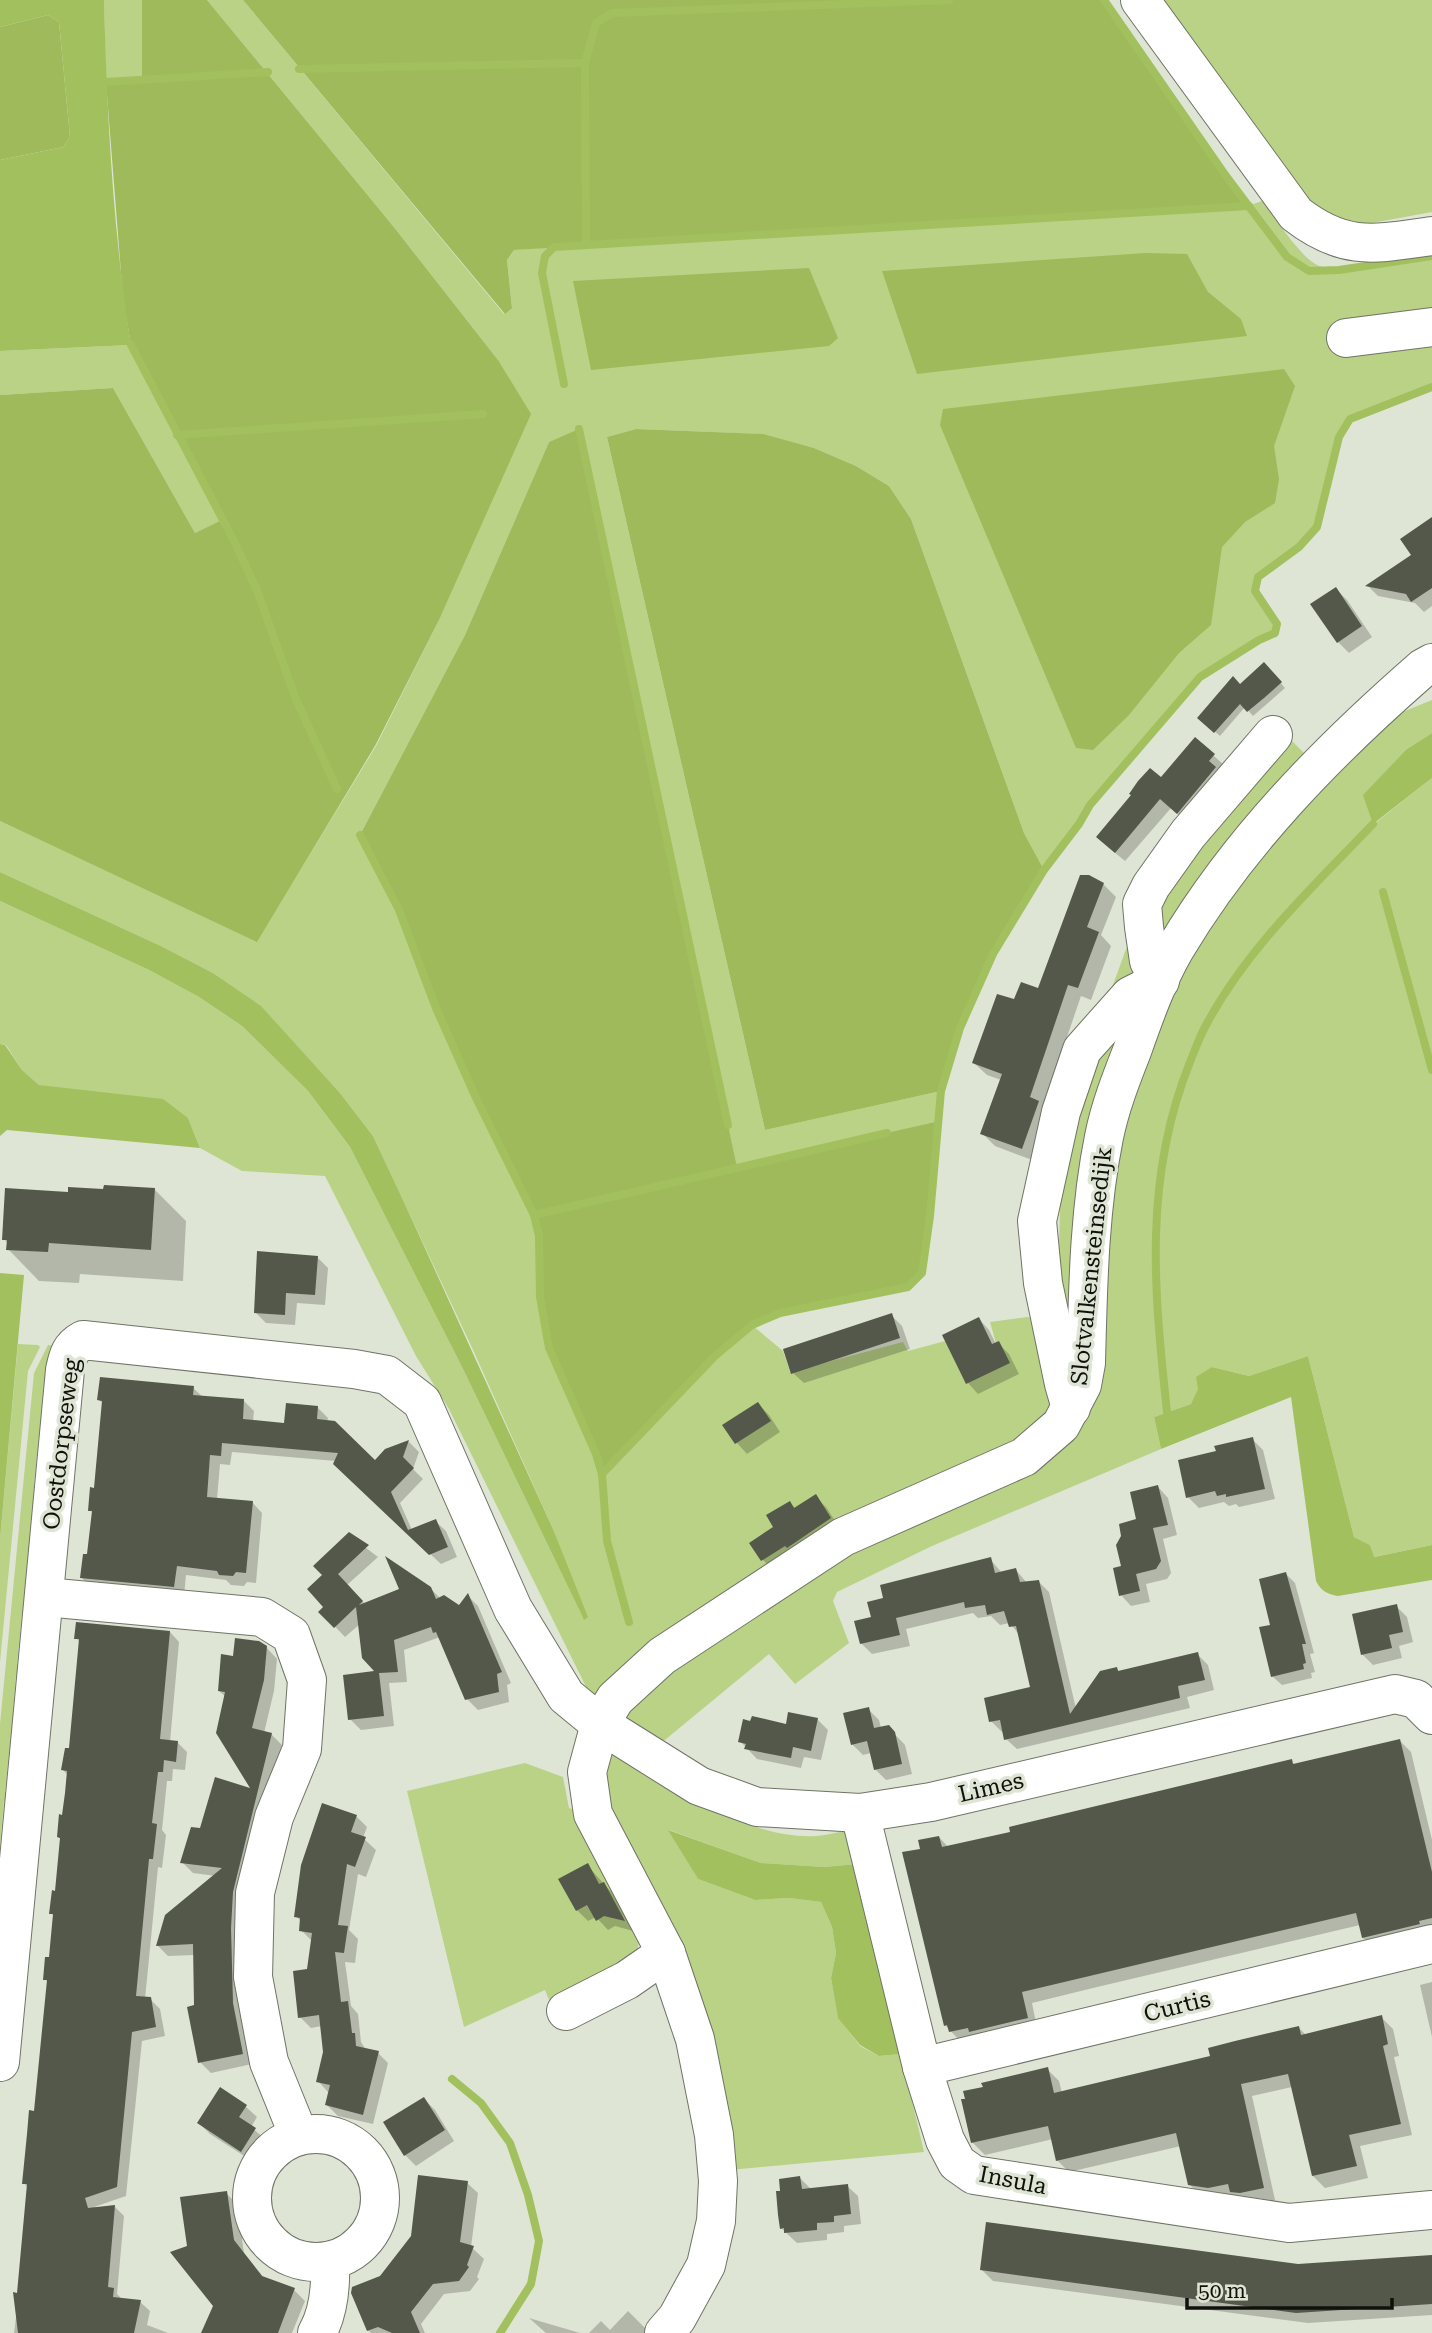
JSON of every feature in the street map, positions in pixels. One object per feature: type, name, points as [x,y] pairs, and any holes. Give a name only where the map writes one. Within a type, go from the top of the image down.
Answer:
[{"type":"street","points":[[1140,0],[1296,215],[1317,230],[1342,240],[1378,243],[1432,236]]},
{"type":"street","points":[[1346,338],[1432,327]]},
{"type":"street","name":"Slotvalkensteinsedijk","points":[[664,2333],[677,2318],[706,2265],[716,2221],[718,2181],[715,2135],[695,2039],[666,1953],[593,1814],[587,1773],[600,1724],[615,1699],[662,1656],[843,1537],[1024,1457],[1061,1425],[1082,1385],[1086,1363],[1092,1216],[1105,1133],[1120,1081],[1174,951],[1206,899],[1265,825],[1353,730],[1429,663]]},
{"type":"street","points":[[1071,1408],[1043,1283],[1037,1221],[1061,1112],[1082,1050],[1130,996],[1160,981],[1149,961],[1142,904],[1151,886],[1188,834],[1273,735]]},
{"type":"street","name":"Oostdorpseweg","points":[[0,2062],[65,1370],[68,1356],[76,1344],[91,1340],[387,1375],[422,1402],[513,1609],[566,1696]]},
{"type":"street","points":[[45,1597],[262,1617],[291,1635],[307,1680],[302,1749],[274,1817],[255,1894],[253,1977],[269,2062],[299,2136]]},
{"type":"street","name":"Limes","points":[[566,1696],[600,1724],[699,1786],[757,1807],[860,1813],[931,1802],[1395,1693],[1416,1699],[1432,1715]]},
{"type":"street","name":"Insula","points":[[860,1813],[922,2067],[946,2140],[957,2163],[974,2175],[1289,2223],[1432,2210]]},
{"type":"street","name":"Curtis","points":[[922,2067],[1432,1944]]},
{"type":"street","points":[[566,2011],[627,1980],[666,1953]]},
{"type":"street","points":[[327,2134],[349,2143],[364,2154],[375,2171],[380,2189],[380,2208],[375,2227],[363,2242],[348,2254],[330,2261],[304,2261],[288,2256],[273,2246],[262,2233],[255,2217],[252,2200],[254,2183],[264,2161],[281,2144],[299,2136],[327,2134]]},
{"type":"street","points":[[317,2333],[331,2286],[330,2261]]},
{"type":"shaded area","points":[[0,0],[104,0],[112,173],[131,345],[0,351],[0,160],[63,147],[70,137],[59,22],[48,15],[0,27]]},
{"type":"shaded area","points":[[104,0],[142,0],[142,80],[106,82]]},
{"type":"shaded area","points":[[142,0],[207,0],[393,226],[498,360],[531,414],[438,622],[375,746],[257,942],[0,821],[0,395],[113,388],[195,533],[222,520],[131,345],[123,298],[106,82],[142,80]]},
{"type":"shaded area","points":[[207,0],[243,0],[504,314],[512,307],[507,260],[514,250],[554,247],[1248,206],[1262,201],[1296,246],[1319,266],[1341,267],[1432,252],[1432,387],[1350,420],[1339,437],[1317,527],[1299,547],[1258,577],[1255,592],[1277,624],[1275,633],[1200,677],[1090,805],[1044,870],[1024,833],[911,519],[889,486],[856,466],[814,448],[760,434],[636,429],[607,437],[765,1130],[941,1091],[939,1121],[737,1168],[579,430],[549,442],[465,635],[360,835],[399,910],[436,1008],[477,1100],[534,1215],[539,1236],[540,1297],[549,1348],[602,1473],[715,1356],[752,1325],[783,1351],[790,1372],[903,1342],[908,1351],[949,1340],[1001,1361],[990,1322],[1027,1317],[1040,1319],[1054,1398],[1048,1423],[592,1699],[449,1409],[416,1356],[325,1176],[242,1171],[200,1148],[188,1118],[39,1085],[22,1070],[6,1045],[0,1044],[0,901],[149,970],[199,997],[242,1026],[308,1091],[350,1147],[462,1367],[584,1620],[553,1529],[474,1352],[373,1136],[340,1093],[260,1006],[213,973],[161,946],[0,872],[0,821],[257,941],[376,746],[438,622],[498,360],[393,226]]},
{"type":"shaded area","points":[[243,0],[1104,0],[1249,206],[514,250],[507,260],[512,308],[505,314]]},
{"type":"shaded area","points":[[1162,0],[1432,0],[1432,212],[1361,225],[1341,223],[1308,202]]},
{"type":"shaded area","points":[[48,15],[59,22],[70,137],[63,147],[0,160],[0,27]]},
{"type":"shaded area","points":[[1146,253],[1187,254],[1208,292],[1241,319],[1247,336],[917,374],[882,271]]},
{"type":"shaded area","points":[[809,268],[838,338],[829,346],[591,370],[573,281]]},
{"type":"shaded area","points":[[131,345],[223,520],[195,533],[113,388],[0,395],[0,351]]},
{"type":"shaded area","points":[[1284,369],[1295,386],[1274,446],[1279,479],[1275,503],[1245,522],[1222,547],[1211,625],[1179,653],[1129,715],[1093,750],[1076,748],[940,425],[943,409]]},
{"type":"shaded area","points":[[579,429],[737,1167],[939,1121],[922,1273],[908,1287],[780,1313],[752,1325],[715,1356],[602,1474],[596,1454],[549,1348],[540,1297],[539,1236],[534,1215],[477,1100],[436,1008],[399,910],[360,835],[465,635],[549,442]]},
{"type":"shaded area","points":[[636,429],[763,434],[814,448],[856,466],[889,486],[911,519],[1024,833],[1044,870],[993,954],[960,1028],[941,1091],[765,1130],[607,437]]},
{"type":"shaded area","points":[[1432,700],[1432,733],[1407,749],[1374,824],[1432,778],[1432,1545],[1373,1557],[1370,1545],[1354,1537],[1308,1356],[1249,1376],[1212,1367],[1191,1404],[1154,1417],[1161,1449],[932,1546],[837,1592],[833,1601],[849,1643],[795,1684],[769,1654],[660,1744],[619,1721],[643,1686],[873,1540],[1045,1459],[1119,1126],[1178,968],[1275,831],[1400,713]]},
{"type":"shaded area","points":[[1432,733],[1432,778],[1373,824],[1363,795],[1407,749]]},
{"type":"shaded area","points":[[1288,737],[1308,757],[1160,951],[1072,1365],[1058,1289],[1061,1168],[1079,1078],[1129,941],[1143,913]]},
{"type":"shaded area","points":[[0,872],[161,946],[213,973],[261,1006],[340,1093],[373,1136],[553,1529],[588,1617],[584,1620],[462,1367],[350,1147],[308,1091],[242,1026],[199,997],[149,970],[0,901]]},
{"type":"shaded area","points":[[0,1044],[5,1045],[22,1070],[39,1085],[163,1099],[188,1118],[200,1148],[7,1130],[0,1136]]},
{"type":"shaded area","points":[[0,1273],[24,1275],[0,1539]]},
{"type":"shaded area","points":[[18,1344],[40,1347],[28,1371],[0,1662],[0,1539]]},
{"type":"shaded area","points":[[48,1345],[54,1346],[34,1485],[32,1614],[22,1614],[17,1664],[28,1666],[27,1676],[16,1675],[12,1725],[22,1726],[21,1734],[11,1734],[5,1792],[15,1793],[14,1802],[4,1801],[0,1846],[0,1724],[34,1373]]},
{"type":"shaded area","points":[[1308,1356],[1354,1537],[1370,1545],[1374,1557],[1432,1545],[1432,1580],[1338,1596],[1320,1587],[1316,1581],[1291,1397],[1161,1449],[1154,1417],[1191,1404],[1198,1389],[1196,1377],[1212,1367],[1249,1376]]},
{"type":"shaded area","points":[[605,1751],[679,1793],[736,1820],[791,1835],[817,1836],[849,1830],[857,1864],[824,1867],[761,1863],[669,1830],[698,1879],[755,1900],[789,1898],[821,1902],[832,1927],[836,1953],[831,1978],[838,2017],[860,2046],[879,2056],[901,2054],[924,2152],[730,2170],[602,1793]]},
{"type":"shaded area","points":[[525,1763],[563,1777],[569,1808],[585,1814],[641,1931],[636,1957],[549,2000],[545,1990],[464,2027],[407,1791]]},
{"type":"shaded area","points":[[668,1830],[761,1863],[824,1867],[857,1864],[901,2054],[879,2056],[860,2045],[838,2018],[831,1978],[836,1953],[832,1927],[821,1902],[789,1898],[755,1900],[698,1879]]},
{"type":"building","points":[[1432,517],[1432,588],[1411,602],[1406,594],[1365,586],[1411,555],[1400,539]]},
{"type":"building","points":[[1336,587],[1362,626],[1337,643],[1310,604]]},
{"type":"building","points":[[1264,662],[1282,682],[1264,698],[1247,712],[1240,704],[1214,733],[1197,718],[1233,676],[1240,684]]},
{"type":"building","points":[[1195,737],[1215,754],[1209,761],[1216,767],[1177,814],[1160,799],[1115,853],[1096,837],[1150,768],[1161,777]]},
{"type":"building","points":[[1080,875],[1089,875],[1104,883],[1087,927],[1099,932],[1078,988],[1068,985],[1030,1097],[1039,1101],[1022,1149],[980,1134],[1002,1074],[972,1063],[997,994],[1014,999],[1021,982],[1038,988]]},
{"type":"building","points":[[104,1185],[155,1188],[151,1250],[49,1243],[48,1252],[6,1250],[7,1240],[2,1240],[5,1188],[68,1192],[68,1187],[103,1189]]},
{"type":"building","points":[[257,1251],[318,1256],[315,1295],[286,1293],[285,1315],[254,1313]]},
{"type":"building","points":[[892,1313],[900,1338],[791,1374],[783,1349]]},
{"type":"building","points":[[979,1317],[992,1344],[999,1341],[1010,1363],[966,1384],[942,1335]]},
{"type":"building","points":[[100,1377],[194,1386],[193,1395],[244,1399],[243,1419],[284,1423],[286,1403],[318,1406],[317,1419],[335,1421],[375,1460],[385,1449],[409,1440],[403,1457],[414,1468],[391,1492],[408,1530],[436,1519],[448,1547],[429,1555],[333,1464],[338,1453],[222,1443],[221,1456],[210,1455],[207,1497],[253,1501],[246,1573],[219,1575],[217,1571],[177,1566],[174,1587],[80,1578],[83,1554],[87,1554],[92,1511],[88,1511],[90,1487],[94,1488],[102,1401],[97,1400]]},
{"type":"building","points":[[758,1402],[771,1421],[735,1444],[722,1425]]},
{"type":"building","points":[[1253,1437],[1265,1489],[1226,1497],[1226,1494],[1217,1496],[1215,1491],[1186,1498],[1178,1460],[1216,1451],[1214,1446]]},
{"type":"building","points":[[1158,1485],[1168,1525],[1153,1528],[1161,1561],[1156,1569],[1136,1574],[1140,1591],[1119,1596],[1113,1568],[1121,1566],[1116,1545],[1121,1536],[1119,1524],[1136,1519],[1130,1492]]},
{"type":"building","points":[[816,1494],[831,1518],[787,1548],[785,1546],[761,1561],[749,1543],[773,1527],[766,1515],[790,1501],[794,1508]]},
{"type":"building","points":[[349,1532],[369,1545],[338,1574],[363,1601],[359,1605],[399,1589],[385,1556],[431,1587],[436,1599],[444,1595],[459,1605],[468,1593],[502,1672],[497,1674],[499,1692],[465,1700],[436,1632],[433,1633],[431,1627],[394,1640],[398,1672],[379,1673],[384,1716],[348,1720],[343,1675],[374,1671],[362,1658],[356,1607],[334,1628],[318,1612],[323,1607],[307,1589],[322,1575],[313,1566]]},
{"type":"building","points":[[991,1557],[995,1573],[1016,1568],[1020,1582],[1039,1580],[1070,1714],[1100,1671],[1117,1667],[1118,1671],[1198,1652],[1205,1680],[1178,1686],[1180,1698],[1004,1740],[1000,1720],[989,1722],[984,1698],[1030,1687],[1016,1626],[1009,1627],[1004,1611],[987,1615],[985,1605],[965,1608],[964,1602],[896,1618],[900,1635],[860,1644],[854,1621],[871,1617],[867,1602],[883,1598],[880,1585]]},
{"type":"building","points":[[1286,1572],[1306,1644],[1302,1644],[1306,1663],[1303,1664],[1304,1669],[1271,1677],[1259,1627],[1270,1625],[1259,1579]]},
{"type":"building","points":[[1397,1604],[1403,1632],[1389,1635],[1392,1648],[1361,1655],[1352,1614]]},
{"type":"building","points":[[76,1622],[170,1631],[160,1739],[178,1741],[176,1762],[164,1760],[163,1772],[158,1772],[152,1823],[157,1824],[153,1859],[149,1859],[136,1996],[151,1997],[156,2027],[132,2032],[117,2187],[85,2198],[88,2208],[115,2205],[108,2287],[114,2288],[113,2297],[141,2300],[134,2333],[18,2333],[13,2292],[17,2293],[27,2184],[22,2184],[29,2110],[34,2111],[47,1980],[43,1980],[45,1957],[49,1957],[53,1914],[49,1914],[52,1890],[55,1891],[60,1838],[57,1837],[59,1814],[62,1815],[65,1793],[67,1771],[61,1770],[65,1748],[69,1748],[79,1639],[74,1639]]},
{"type":"building","points":[[235,1638],[259,1641],[267,1646],[264,1680],[252,1728],[272,1733],[233,1892],[233,2003],[243,2054],[198,2063],[187,2007],[194,2005],[193,1944],[156,1946],[165,1915],[222,1868],[180,1863],[191,1827],[200,1828],[215,1777],[250,1788],[216,1733],[225,1692],[218,1691],[221,1654],[233,1656]]},
{"type":"building","points":[[869,1707],[874,1728],[889,1725],[895,1732],[902,1764],[874,1770],[867,1741],[851,1745],[843,1713]]},
{"type":"building","points":[[788,1712],[818,1718],[811,1751],[793,1747],[791,1758],[744,1749],[746,1744],[738,1742],[743,1719],[750,1721],[752,1716],[786,1724]]},
{"type":"building","points":[[1400,1739],[1432,1872],[1432,1918],[1419,1921],[1420,1924],[1362,1938],[1356,1913],[1022,1992],[1028,2018],[969,2032],[968,2028],[949,2032],[947,2025],[944,2026],[902,1852],[920,1849],[918,1840],[939,1836],[942,1847],[1010,1832],[1009,1827],[1292,1759],[1293,1764]]},
{"type":"building","points":[[322,1803],[357,1815],[351,1832],[366,1837],[355,1867],[347,1864],[338,1925],[348,1926],[344,1953],[335,1952],[341,2002],[348,2001],[356,2046],[379,2051],[363,2115],[325,2105],[330,2085],[316,2082],[323,2052],[319,2015],[298,2018],[293,1971],[307,1969],[312,1933],[299,1931],[300,1918],[294,1917],[301,1865]]},
{"type":"building","points":[[588,1863],[599,1884],[604,1882],[625,1921],[604,1916],[596,1921],[587,1905],[576,1911],[558,1879]]},
{"type":"building","points":[[1382,2015],[1388,2044],[1383,2046],[1401,2124],[1349,2135],[1357,2166],[1312,2176],[1288,2074],[1241,2084],[1264,2188],[1240,2193],[1230,2192],[1228,2184],[1208,2188],[1188,2185],[1176,2133],[1056,2161],[1048,2126],[971,2143],[961,2099],[965,2099],[963,2091],[983,2087],[981,2083],[1048,2067],[1054,2093],[1210,2056],[1208,2048],[1235,2041],[1299,2026],[1301,2035]]},
{"type":"building","points":[[220,2087],[247,2105],[239,2117],[256,2128],[241,2152],[197,2123]]},
{"type":"building","points":[[424,2097],[445,2130],[404,2156],[383,2122]]},
{"type":"building","points":[[418,2175],[468,2181],[460,2242],[474,2246],[467,2265],[469,2267],[459,2281],[433,2284],[411,2312],[420,2333],[392,2333],[378,2327],[367,2331],[351,2293],[352,2287],[380,2276],[411,2236]]},
{"type":"building","points":[[800,2176],[802,2189],[848,2184],[851,2214],[834,2216],[834,2222],[817,2223],[817,2230],[784,2233],[784,2228],[780,2229],[778,2215],[776,2191],[780,2191],[779,2179]]},
{"type":"building","points":[[227,2191],[234,2240],[262,2276],[295,2288],[278,2333],[201,2333],[213,2306],[170,2252],[187,2246],[180,2197]]},
{"type":"building","points":[[986,2222],[1298,2264],[1432,2255],[1432,2304],[1296,2313],[980,2270]]},
{"type":"waterway","points":[[586,244],[585,63],[596,23],[612,13],[949,0]]},
{"type":"waterway","points":[[1104,0],[1226,176],[1287,257],[1309,271],[1339,270],[1432,256]]},
{"type":"waterway","points":[[299,69],[585,63]]},
{"type":"waterway","points":[[106,82],[268,72]]},
{"type":"waterway","points":[[564,384],[542,273],[545,256],[554,247],[1249,206]]},
{"type":"waterway","points":[[131,345],[257,590],[295,697],[337,789]]},
{"type":"waterway","points":[[602,1474],[715,1356],[752,1325],[780,1313],[908,1287],[922,1273],[941,1091],[960,1028],[993,954],[1044,870],[1090,805],[1200,677],[1275,633],[1277,624],[1255,591],[1258,577],[1299,547],[1317,527],[1339,437],[1350,419],[1432,387]]},
{"type":"waterway","points":[[177,435],[483,414]]},
{"type":"waterway","points":[[579,429],[728,1125]]},
{"type":"waterway","points":[[1167,1412],[1158,1322],[1156,1235],[1165,1149],[1175,1106],[1190,1062],[1205,1027],[1240,971],[1304,895],[1373,824]]},
{"type":"waterway","points":[[360,835],[399,910],[436,1008],[477,1100],[534,1215],[539,1236],[540,1297],[549,1348],[596,1454],[602,1474],[607,1541],[629,1622]]},
{"type":"waterway","points":[[1383,892],[1432,1070]]},
{"type":"waterway","points":[[534,1215],[887,1133]]},
{"type":"waterway","points":[[452,2079],[481,2103],[510,2143],[528,2195],[539,2241],[531,2284],[500,2333]]}]
